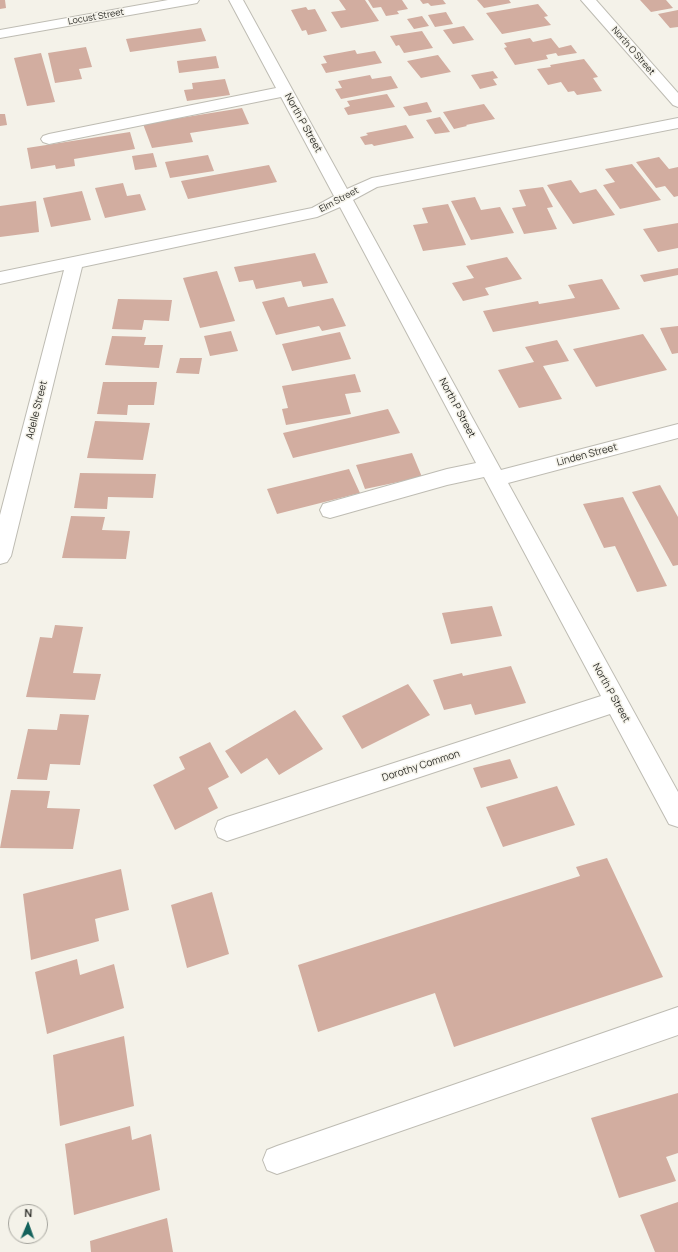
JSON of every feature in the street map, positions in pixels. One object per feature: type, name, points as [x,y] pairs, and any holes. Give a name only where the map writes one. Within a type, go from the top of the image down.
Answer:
[{"type":"street","name":"Locust Street","points":[[0,34],[192,0]]},
{"type":"street","name":"North P Street","points":[[236,0],[678,816]]},
{"type":"street","name":"North O Street","points":[[588,0],[678,102]]},
{"type":"street","points":[[49,139],[286,91]]},
{"type":"street","name":"Elm Street","points":[[0,278],[74,264],[316,212],[344,199],[372,183],[678,122]]},
{"type":"street","name":"Adelle Street","points":[[0,556],[74,264]]},
{"type":"street","name":"Linden Street","points":[[330,510],[440,479],[492,474],[678,431]]},
{"type":"street","name":"Dorothy Common","points":[[227,829],[615,702]]},
{"type":"street","points":[[277,1160],[678,1021]]},
{"type":"building","points":[[0,0],[5,0],[6,8],[0,9]]},
{"type":"building","points":[[339,0],[365,0],[379,21],[341,28],[331,12],[346,10]]},
{"type":"building","points":[[368,0],[402,0],[408,9],[397,11],[399,14],[386,16],[381,7],[373,8]]},
{"type":"building","points":[[420,0],[443,0],[446,4],[431,6],[428,3],[423,4]]},
{"type":"building","points":[[477,0],[509,0],[511,3],[484,8]]},
{"type":"building","points":[[640,0],[666,0],[673,8],[651,12]]},
{"type":"building","points":[[538,4],[548,16],[544,17],[551,25],[502,34],[486,13]]},
{"type":"building","points":[[306,7],[308,10],[315,9],[327,31],[308,35],[306,30],[302,31],[291,10]]},
{"type":"building","points":[[678,10],[678,27],[670,28],[658,14]]},
{"type":"building","points":[[446,12],[453,24],[435,27],[428,15]]},
{"type":"building","points":[[422,16],[429,26],[414,29],[407,19]]},
{"type":"building","points":[[464,26],[474,40],[453,44],[443,30]]},
{"type":"building","points":[[201,28],[206,41],[130,52],[126,39]]},
{"type":"building","points":[[422,31],[433,48],[404,53],[399,45],[396,46],[390,36]]},
{"type":"building","points":[[530,38],[533,42],[551,38],[559,48],[571,45],[577,53],[558,56],[556,53],[546,55],[548,59],[515,65],[504,48],[507,47],[504,43]]},
{"type":"building","points":[[86,47],[92,67],[79,69],[82,79],[55,83],[48,53]]},
{"type":"building","points":[[355,50],[357,54],[375,51],[382,63],[326,73],[321,64],[327,63],[323,56]]},
{"type":"building","points":[[41,53],[55,102],[27,106],[14,58]]},
{"type":"building","points":[[438,55],[451,72],[421,78],[407,61]]},
{"type":"building","points":[[216,56],[219,68],[179,73],[177,61]]},
{"type":"building","points":[[584,59],[598,77],[593,78],[602,91],[577,95],[574,91],[568,92],[561,82],[548,85],[537,69],[551,67],[550,65]]},
{"type":"building","points":[[493,71],[498,78],[493,79],[497,85],[480,89],[471,75]]},
{"type":"building","points":[[370,75],[372,79],[391,76],[398,88],[341,99],[335,89],[342,88],[338,81]]},
{"type":"building","points":[[225,79],[230,95],[187,101],[184,90],[193,89],[192,83]]},
{"type":"building","points":[[387,94],[395,107],[348,115],[344,108],[350,106],[347,101]]},
{"type":"building","points":[[427,102],[432,112],[409,116],[403,107]]},
{"type":"building","points":[[484,104],[495,119],[454,129],[443,112]]},
{"type":"building","points":[[242,108],[249,124],[190,133],[193,142],[152,148],[143,124]]},
{"type":"building","points":[[0,114],[5,114],[7,125],[0,126]]},
{"type":"building","points":[[440,117],[450,132],[435,134],[426,120]]},
{"type":"building","points":[[406,125],[414,138],[374,146],[372,144],[365,145],[360,137],[368,135],[366,133]]},
{"type":"building","points":[[130,132],[135,149],[74,159],[75,166],[56,169],[55,165],[31,169],[27,148]]},
{"type":"building","points":[[153,153],[157,167],[135,170],[132,156]]},
{"type":"building","points":[[208,155],[214,171],[170,178],[165,162]]},
{"type":"building","points":[[659,157],[669,169],[678,167],[678,196],[674,197],[665,186],[656,188],[636,162]]},
{"type":"building","points":[[632,164],[661,200],[620,209],[603,185],[615,182],[605,169]]},
{"type":"building","points":[[269,165],[277,182],[188,199],[181,181]]},
{"type":"building","points":[[571,180],[580,193],[596,189],[615,215],[573,224],[547,185]]},
{"type":"building","points":[[123,183],[127,196],[140,194],[146,210],[105,218],[95,188]]},
{"type":"building","points":[[543,187],[553,207],[547,208],[557,229],[524,234],[512,208],[526,206],[519,190]]},
{"type":"building","points":[[82,191],[91,220],[51,227],[43,198]]},
{"type":"building","points":[[475,197],[481,210],[500,207],[514,233],[471,240],[451,201]]},
{"type":"building","points":[[36,201],[39,232],[0,237],[0,206]]},
{"type":"building","points":[[448,204],[466,245],[423,251],[413,225],[428,223],[422,208]]},
{"type":"building","points":[[678,223],[678,248],[658,252],[643,229]]},
{"type":"building","points":[[315,253],[328,283],[303,287],[301,281],[256,289],[253,280],[239,282],[234,267]]},
{"type":"building","points":[[507,257],[522,279],[485,288],[489,295],[463,301],[452,283],[474,278],[466,266]]},
{"type":"building","points":[[678,268],[678,275],[644,282],[640,275]]},
{"type":"building","points":[[217,271],[235,321],[200,328],[183,278]]},
{"type":"building","points":[[602,279],[620,309],[493,332],[483,311],[538,301],[539,304],[575,298],[568,285]]},
{"type":"building","points":[[284,297],[288,307],[333,298],[346,326],[322,331],[319,326],[276,335],[262,302]]},
{"type":"building","points":[[118,299],[172,300],[169,321],[144,320],[142,330],[112,329]]},
{"type":"building","points":[[678,326],[678,353],[672,354],[660,328]]},
{"type":"building","points":[[231,331],[238,351],[210,356],[204,336]]},
{"type":"building","points":[[340,332],[351,359],[292,371],[282,344]]},
{"type":"building","points":[[643,334],[667,370],[596,387],[573,349]]},
{"type":"building","points":[[112,336],[146,337],[144,345],[163,345],[159,368],[105,365]]},
{"type":"building","points":[[557,340],[569,361],[543,366],[562,399],[519,408],[498,370],[534,362],[525,347]]},
{"type":"building","points":[[180,358],[202,358],[199,374],[176,373]]},
{"type":"building","points":[[355,374],[361,392],[345,394],[351,414],[286,425],[282,409],[288,408],[282,386]]},
{"type":"building","points":[[103,382],[157,382],[154,405],[128,405],[127,415],[97,414]]},
{"type":"building","points":[[388,409],[400,433],[293,458],[283,433]]},
{"type":"building","points":[[95,421],[150,423],[143,460],[87,458]]},
{"type":"building","points":[[412,453],[422,477],[365,489],[356,465]]},
{"type":"building","points":[[349,469],[360,493],[277,514],[267,489]]},
{"type":"building","points":[[80,473],[156,474],[153,498],[108,497],[107,509],[74,508]]},
{"type":"building","points":[[660,485],[678,517],[678,565],[673,566],[632,492]]},
{"type":"building","points":[[623,497],[667,586],[637,592],[615,546],[604,548],[583,504]]},
{"type":"building","points":[[71,516],[105,517],[102,530],[130,531],[126,559],[62,558]]},
{"type":"building","points":[[492,606],[502,636],[451,644],[442,613]]},
{"type":"building","points":[[55,625],[83,627],[73,673],[101,674],[95,700],[26,697],[40,637],[52,638]]},
{"type":"building","points":[[511,666],[526,703],[475,715],[471,704],[444,710],[433,680],[462,673],[463,676]]},
{"type":"building","points":[[408,684],[430,715],[362,749],[342,716]]},
{"type":"building","points":[[295,710],[323,749],[279,775],[267,758],[241,774],[225,751]]},
{"type":"building","points":[[60,714],[89,715],[80,765],[50,764],[47,780],[17,779],[28,729],[57,730]]},
{"type":"building","points":[[210,742],[229,777],[208,788],[218,808],[175,830],[153,785],[185,769],[179,757]]},
{"type":"building","points":[[510,759],[518,778],[481,788],[473,768]]},
{"type":"building","points":[[557,786],[575,825],[503,847],[486,807]]},
{"type":"building","points":[[11,790],[50,791],[47,808],[80,809],[73,849],[0,848]]},
{"type":"building","points":[[607,858],[663,977],[454,1047],[435,993],[318,1032],[298,965],[580,876],[576,867]]},
{"type":"building","points":[[121,869],[129,910],[95,919],[99,941],[31,960],[23,894]]},
{"type":"building","points":[[212,892],[229,954],[187,968],[171,905]]},
{"type":"building","points":[[77,959],[80,975],[114,964],[124,1008],[47,1034],[35,972]]},
{"type":"building","points":[[124,1036],[134,1106],[60,1126],[53,1055]]},
{"type":"building","points":[[678,1093],[678,1153],[666,1157],[676,1181],[619,1198],[591,1118]]},
{"type":"building","points":[[130,1126],[132,1140],[151,1134],[160,1190],[74,1215],[65,1144]]},
{"type":"building","points":[[678,1202],[678,1252],[655,1252],[640,1215]]},
{"type":"building","points":[[167,1218],[173,1252],[91,1252],[90,1241]]}]
